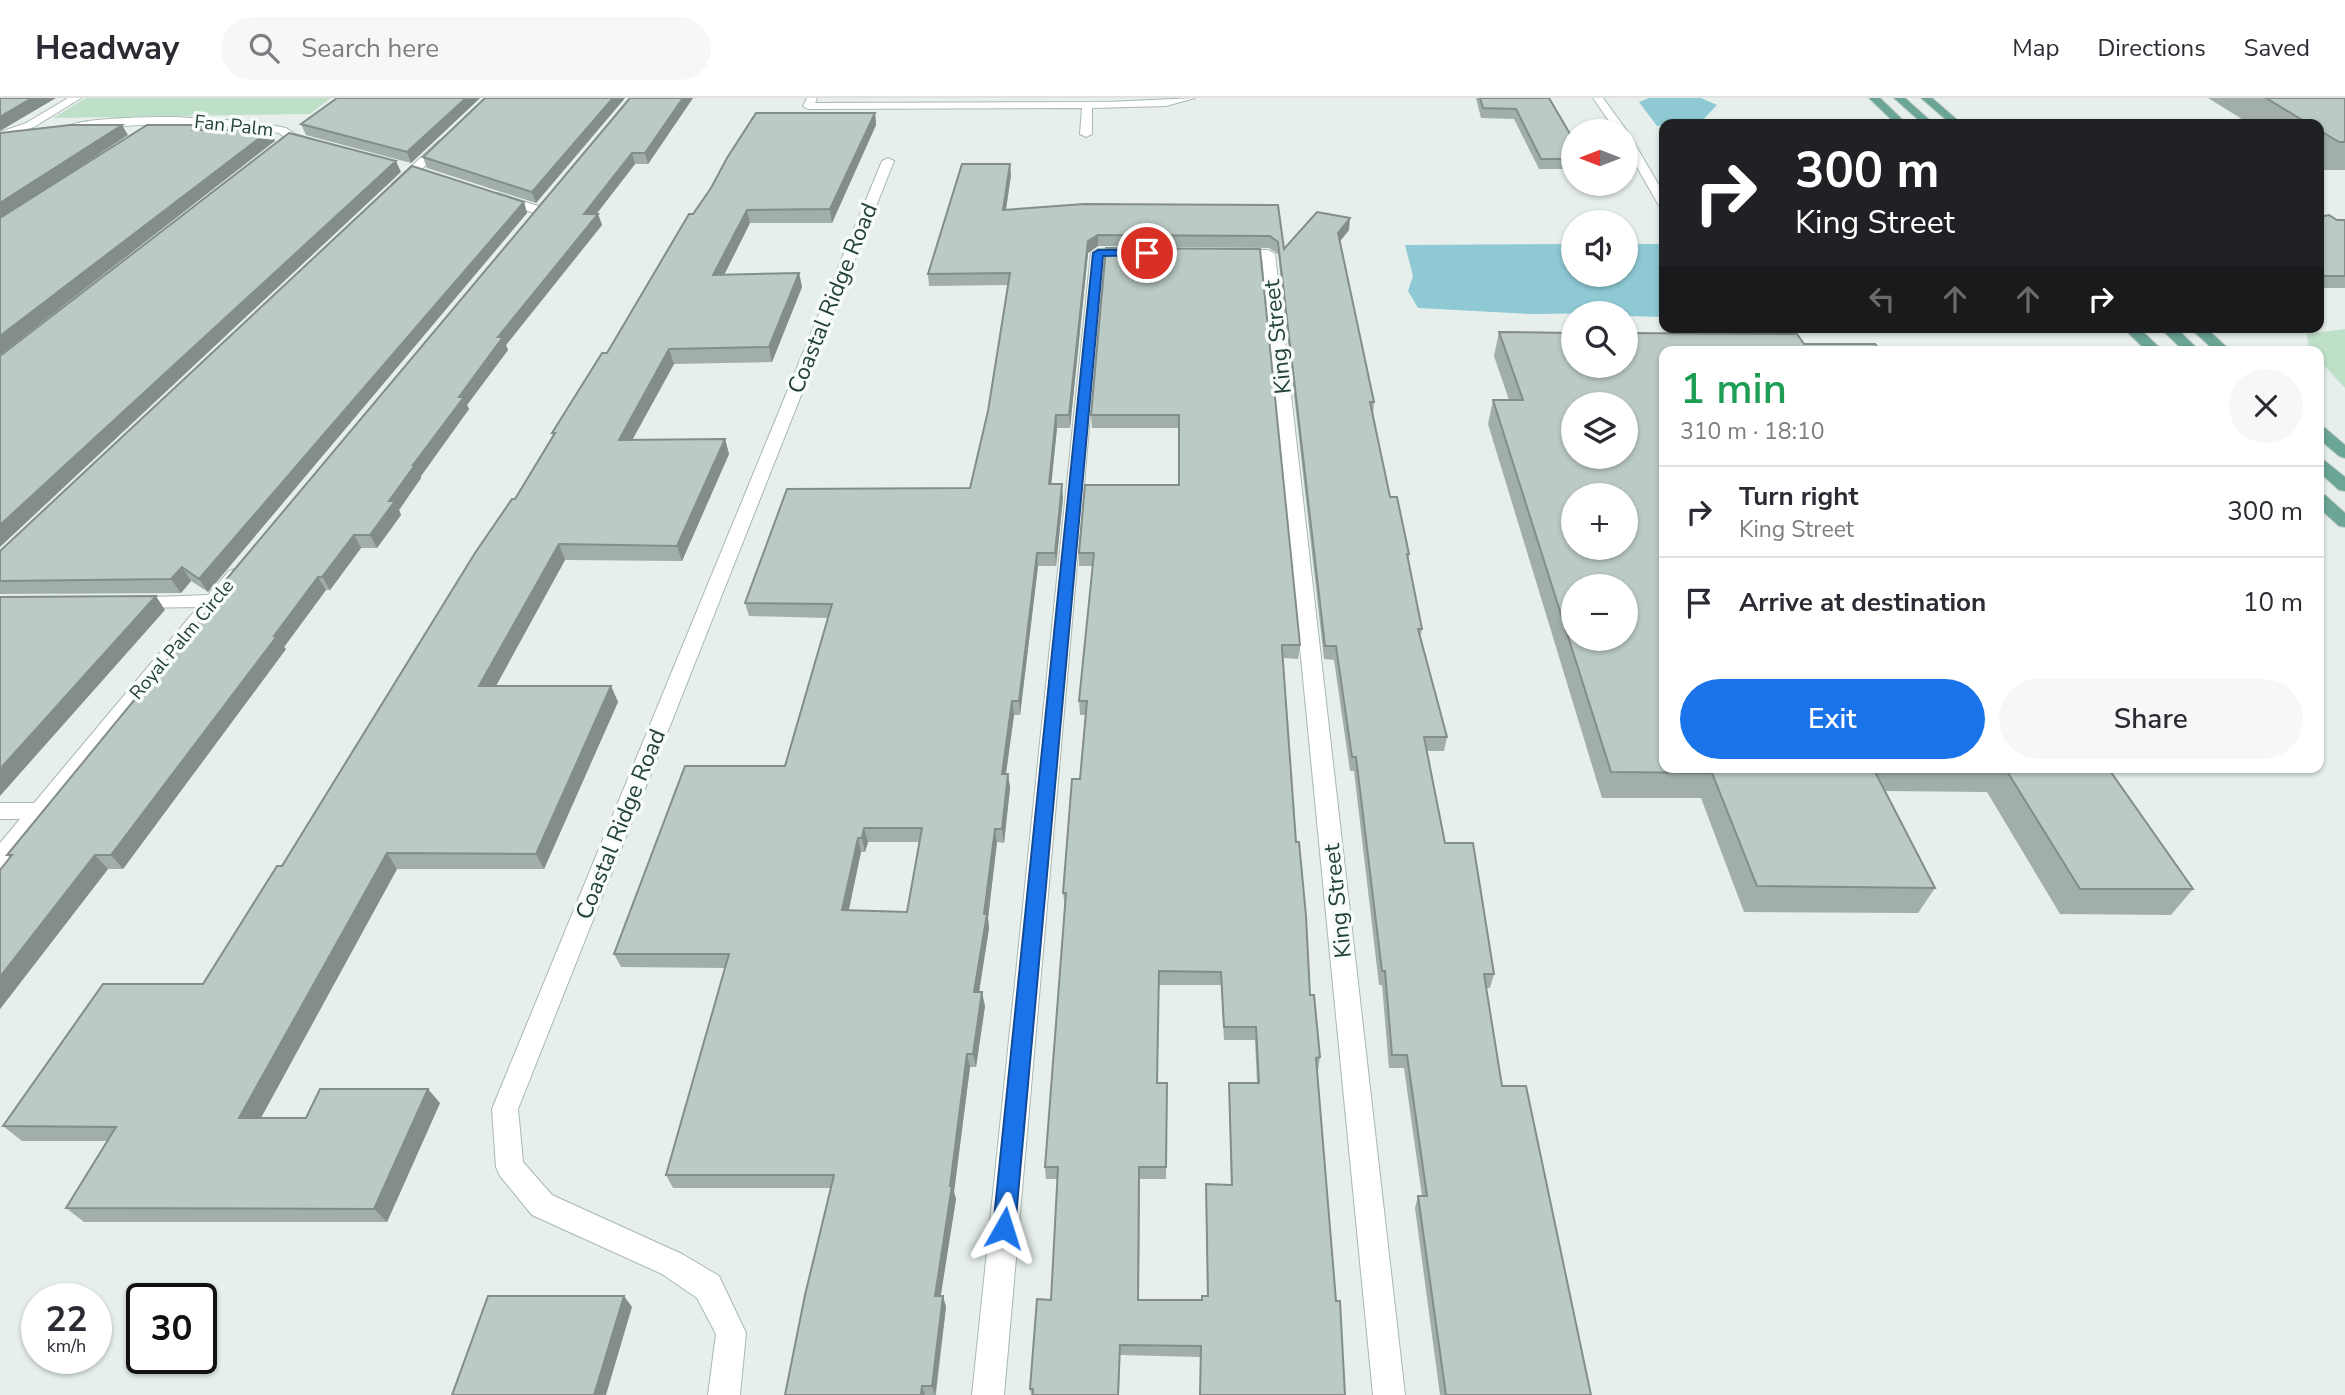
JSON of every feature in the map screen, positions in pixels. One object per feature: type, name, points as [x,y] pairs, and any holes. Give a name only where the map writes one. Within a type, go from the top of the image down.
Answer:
[{"type":"main road","points":[[1874,98],[1897,119]]},
{"type":"main road","points":[[1899,98],[1923,119]]},
{"type":"main road","points":[[1926,98],[1951,119]]},
{"type":"main road","points":[[2136,333],[2150,346]]},
{"type":"main road","points":[[2173,333],[2187,346]]},
{"type":"main road","points":[[2203,333],[2218,346]]},
{"type":"main road","points":[[2324,435],[2345,453]]},
{"type":"main road","points":[[2324,468],[2345,486]]},
{"type":"main road","points":[[2324,503],[2345,522]]},
{"type":"street","points":[[0,138],[30,125],[76,98]]},
{"type":"street","points":[[812,98],[808,106],[1087,105],[1166,103],[1190,98]]},
{"type":"street","points":[[1598,98],[1613,119]]},
{"type":"street","points":[[1086,134],[1087,105]]},
{"type":"street","points":[[143,134],[165,119]]},
{"type":"street","name":"Fan Palm","points":[[54,130],[165,119],[245,122],[282,130],[291,137],[331,146]]},
{"type":"street","points":[[0,138],[41,132]]},
{"type":"street","points":[[384,198],[452,134]]},
{"type":"street","points":[[1638,160],[1659,195]]},
{"type":"street","name":"Coastal Ridge Road","points":[[724,1395],[730,1333],[708,1287],[672,1264],[542,1205],[510,1167],[505,1109],[888,162]]},
{"type":"street","points":[[489,194],[540,211]]},
{"type":"street","points":[[988,1395],[1098,253],[1150,253]]},
{"type":"street","name":"King Street","points":[[1216,254],[1268,254],[1389,1395]]},
{"type":"street","name":"Royal Palm Circle","points":[[0,859],[248,559]]},
{"type":"street","points":[[119,602],[212,601]]},
{"type":"street","points":[[0,811],[40,811]]},
{"type":"green space","points":[[86,98],[331,98],[310,114],[53,118]]},
{"type":"green space","points":[[2345,329],[2345,388],[2324,365],[2324,346],[2309,346],[2307,334]]},
{"type":"water","points":[[1649,98],[1701,98],[1717,105],[1704,119],[1659,119],[1657,126],[1639,102]]},
{"type":"water","points":[[1561,244],[1561,287],[1638,287],[1638,244],[1659,244],[1659,317],[1638,316],[1638,301],[1561,301],[1561,314],[1418,308],[1408,291],[1413,276],[1405,245]]},
{"type":"building","points":[[0,98],[32,98],[0,117]]},
{"type":"building","points":[[337,98],[466,98],[407,152],[301,124]]},
{"type":"building","points":[[485,98],[613,98],[532,192],[423,157]]},
{"type":"building","points":[[630,98],[683,98],[645,153],[632,153],[584,214],[598,214],[498,337],[503,337],[459,397],[464,397],[413,465],[389,501],[395,501],[370,535],[354,535],[322,577],[318,577],[274,636],[277,636],[111,855],[95,855],[0,977],[0,870],[12,855],[7,855],[218,598],[214,594]]},
{"type":"building","points":[[1480,98],[1549,98],[1561,119],[1561,159],[1541,159],[1516,109],[1483,108]]},
{"type":"building","points":[[2266,98],[2345,98],[2345,142],[2339,142],[2324,133],[2324,119],[2301,119]]},
{"type":"building","points":[[756,113],[875,113],[830,209],[747,210],[713,275],[799,273],[769,347],[669,349],[619,440],[725,439],[677,546],[559,544],[479,686],[611,686],[536,854],[387,853],[239,1118],[306,1118],[320,1089],[428,1089],[374,1209],[66,1208],[116,1127],[3,1126],[103,984],[203,984],[277,866],[282,866],[475,553],[512,499],[515,499],[555,433],[552,433],[602,353],[607,353],[689,214],[693,214],[711,188]]},
{"type":"building","points":[[70,125],[122,125],[0,203],[0,133]]},
{"type":"building","points":[[147,125],[202,125],[194,130],[270,130],[0,336],[0,218]]},
{"type":"building","points":[[289,133],[396,161],[0,525],[0,356]]},
{"type":"building","points":[[962,164],[1010,164],[1003,210],[1084,204],[1278,205],[1284,249],[1317,212],[1350,218],[1338,233],[1374,402],[1370,402],[1390,497],[1397,497],[1409,554],[1422,629],[1418,629],[1447,737],[1424,737],[1445,843],[1473,843],[1494,974],[1484,974],[1502,1086],[1526,1086],[1591,1395],[1446,1395],[1418,1196],[1427,1196],[1407,1055],[1392,1055],[1385,971],[1382,971],[1356,757],[1352,757],[1336,646],[1325,646],[1278,242],[1270,236],[1098,235],[1088,241],[1069,415],[1056,415],[1049,484],[1062,484],[1055,553],[1037,553],[1019,701],[1012,701],[1002,774],[1008,774],[1002,829],[995,829],[984,914],[987,914],[974,992],[982,992],[973,1054],[967,1054],[952,1186],[935,1296],[943,1296],[932,1386],[922,1386],[921,1395],[785,1395],[805,1295],[834,1175],[666,1175],[729,954],[614,954],[685,766],[785,766],[832,604],[745,603],[787,489],[970,488],[988,411],[1010,273],[928,274]],"holes":[[[864,828],[922,828],[907,912],[842,910],[858,838],[862,838]]]},
{"type":"building","points":[[412,166],[524,202],[199,579],[182,567],[171,579],[0,581],[0,551]]},
{"type":"building","points":[[2324,216],[2345,220],[2345,276],[2324,276]]},
{"type":"building","points":[[1106,248],[1260,249],[1300,645],[1282,645],[1282,648],[1296,842],[1299,842],[1306,916],[1310,995],[1314,995],[1320,1057],[1316,1058],[1336,1301],[1340,1301],[1345,1395],[1200,1395],[1201,1346],[1120,1345],[1118,1395],[1033,1395],[1033,1389],[1030,1389],[1037,1299],[1051,1300],[1058,1167],[1045,1167],[1072,779],[1080,779],[1087,701],[1079,701],[1094,553],[1079,553],[1085,485],[1179,485],[1179,415],[1091,415]],"holes":[[[1159,971],[1221,972],[1224,1027],[1256,1027],[1259,1083],[1229,1083],[1232,1185],[1206,1184],[1208,1296],[1202,1296],[1202,1300],[1138,1300],[1139,1167],[1166,1167],[1167,1083],[1157,1083]]]},
{"type":"building","points":[[1499,332],[1561,333],[1561,378],[1638,378],[1638,333],[1797,334],[1804,344],[1875,344],[1876,346],[1659,346],[1659,772],[1611,772],[1573,651],[1638,651],[1638,574],[1561,574],[1561,614],[1493,400],[1523,400]]},
{"type":"building","points":[[156,596],[0,769],[0,597]]},
{"type":"building","points":[[1712,773],[1876,773],[1935,888],[1757,886]]},
{"type":"building","points":[[2008,773],[2112,773],[2193,889],[2080,889]]},
{"type":"building","points":[[488,1296],[624,1296],[594,1395],[452,1395]]},
{"type":"route","points":[[1004,1228],[1098,253],[1147,253]]}]
